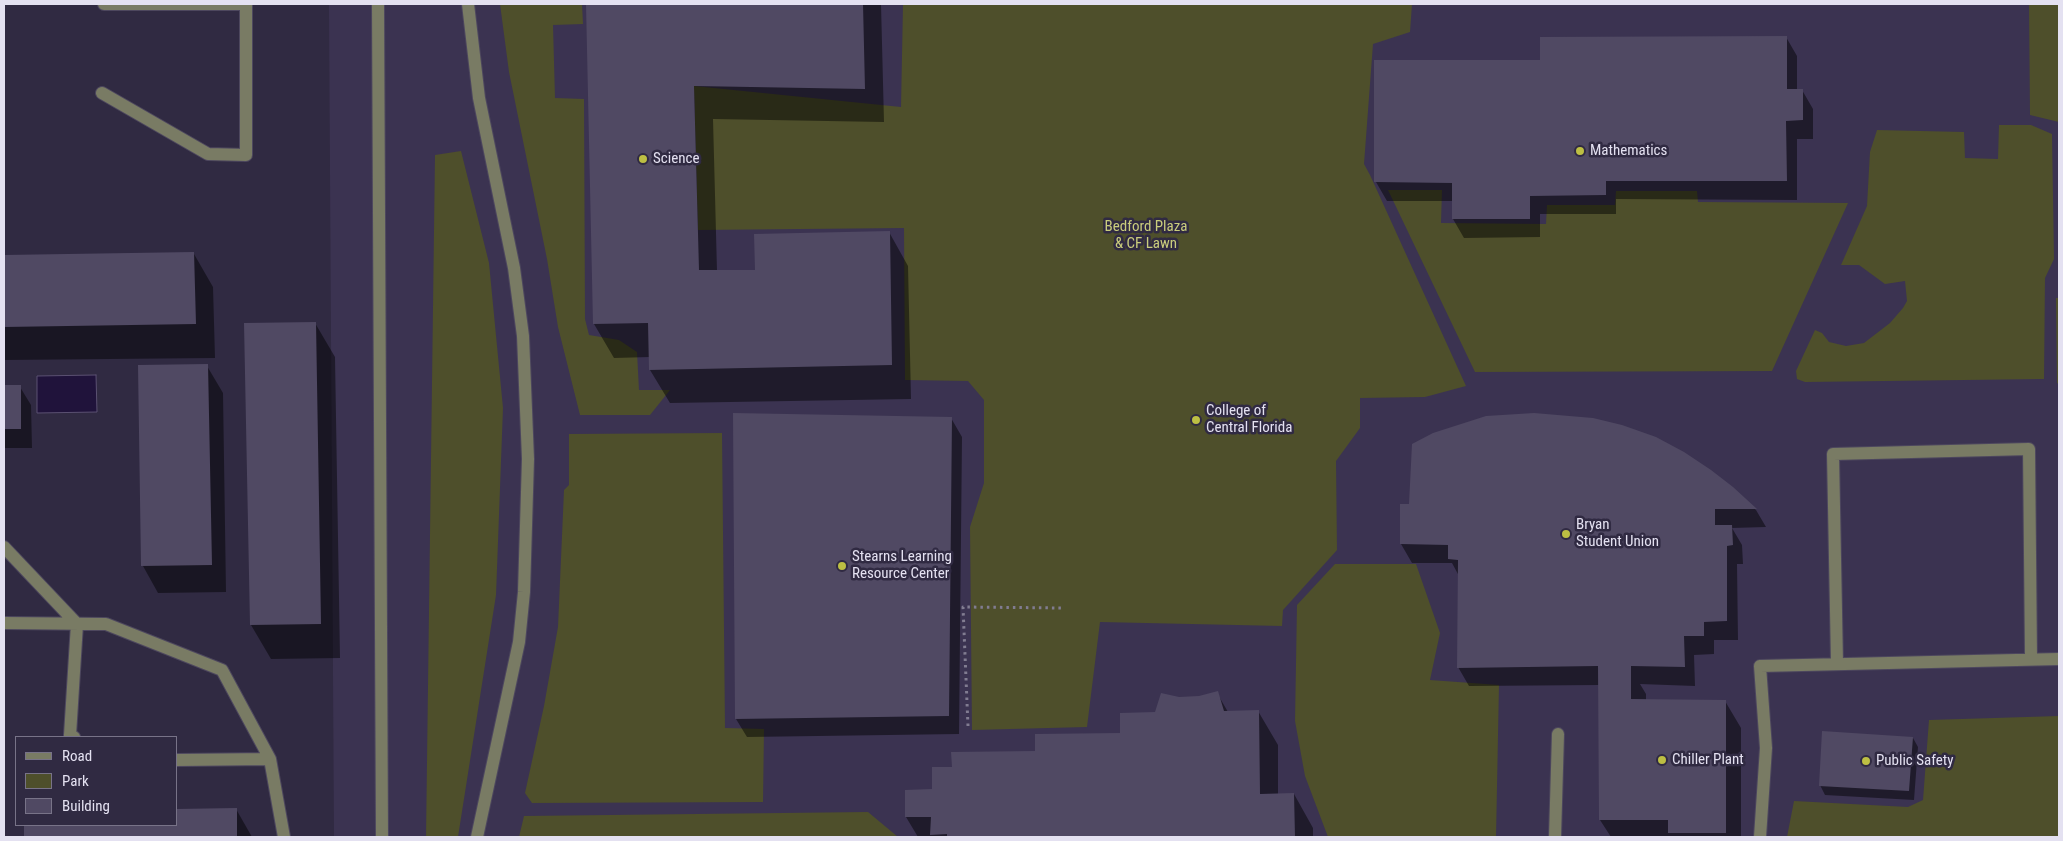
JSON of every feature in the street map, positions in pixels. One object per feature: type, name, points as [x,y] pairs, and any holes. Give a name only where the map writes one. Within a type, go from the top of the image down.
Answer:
[{"type":"street","points":[[102,93],[208,154],[246,155],[246,4],[104,4]]},
{"type":"street","points":[[378,4],[382,837]]},
{"type":"street","points":[[468,4],[480,98],[515,278],[523,336],[528,459],[524,592],[519,642],[477,837]]},
{"type":"street","points":[[1837,663],[1833,454],[2029,449],[2032,659]]},
{"type":"street","points":[[4,547],[77,624],[70,735],[72,736]]},
{"type":"street","points":[[4,623],[106,624],[222,670],[270,759],[284,837]]},
{"type":"street","points":[[1760,837],[1766,748],[1760,666],[2059,658]]},
{"type":"street","points":[[1555,837],[1558,734]]},
{"type":"street","points":[[178,760],[270,759]]},
{"type":"path","points":[[968,726],[963,607],[1064,608]]},
{"type":"shaded area","name":"College of Central Florida","points":[[329,4],[2059,4],[2059,837],[334,837]]},
{"type":"shaded area","points":[[96,375],[97,412],[37,413],[37,376]]},
{"type":"green space","points":[[500,4],[582,4],[583,24],[553,25],[555,98],[584,99],[585,319],[589,335],[619,340],[637,352],[639,390],[670,390],[650,415],[580,415],[558,327],[547,259],[509,72]]},
{"type":"green space","name":"Bedford Plaza & CF Lawn","points":[[903,4],[1412,4],[1410,32],[1373,44],[1364,164],[1466,386],[1425,397],[1360,398],[1360,428],[1336,461],[1337,550],[1283,610],[1282,626],[1100,622],[1087,727],[972,730],[970,527],[984,483],[984,400],[968,381],[905,380],[904,228],[698,230],[694,86],[901,107]]},
{"type":"green space","points":[[2029,4],[2059,4],[2059,122],[2030,115]]},
{"type":"green space","points":[[1999,125],[2031,125],[2052,134],[2054,259],[2045,278],[2044,379],[1805,382],[1797,379],[1796,371],[1815,330],[1822,333],[1829,342],[1846,346],[1864,343],[1890,323],[1907,301],[1905,281],[1885,284],[1859,265],[1841,265],[1867,206],[1870,152],[1877,130],[1964,132],[1965,158],[1998,159]]},
{"type":"green space","points":[[461,151],[489,263],[503,408],[496,595],[458,837],[426,837],[435,155]]},
{"type":"green space","points":[[1388,190],[1442,190],[1441,223],[1546,224],[1547,205],[1615,205],[1616,191],[1697,191],[1698,202],[1848,203],[1772,371],[1475,372]]},
{"type":"green space","points":[[2056,298],[2059,298],[2059,381],[2057,384]]},
{"type":"green space","points":[[722,433],[725,728],[764,729],[763,802],[532,803],[525,793],[544,706],[558,627],[564,490],[569,485],[569,434]]},
{"type":"green space","points":[[1335,564],[1416,564],[1440,633],[1430,680],[1499,685],[1496,837],[1328,837],[1305,776],[1295,721],[1297,605]]},
{"type":"green space","points":[[2059,716],[2059,837],[1787,837],[1794,801],[1908,807],[1923,800],[1929,720]]},
{"type":"green space","points":[[868,812],[898,837],[519,837],[524,816]]},
{"type":"building","name":"Science","points":[[586,4],[863,4],[865,89],[694,86],[699,270],[755,270],[754,234],[890,231],[892,365],[649,370],[648,323],[593,324]]},
{"type":"building","name":"Mathematics","points":[[1787,36],[1787,89],[1803,89],[1803,120],[1786,121],[1787,181],[1606,181],[1606,195],[1530,196],[1530,219],[1452,219],[1452,183],[1374,182],[1374,60],[1540,60],[1540,37]]},
{"type":"building","points":[[194,252],[196,324],[4,327],[4,255]]},
{"type":"building","points":[[316,322],[321,624],[250,625],[244,323]]},
{"type":"building","points":[[208,364],[212,565],[141,566],[138,365]]},
{"type":"building","points":[[4,385],[21,385],[21,429],[4,429]]},
{"type":"building","name":"Stearns Learning Resource Center","points":[[733,413],[952,417],[949,716],[735,719]]},
{"type":"building","name":"Bryan Student Union","points":[[1534,413],[1593,418],[1622,425],[1656,437],[1684,452],[1711,470],[1757,509],[1715,509],[1715,525],[1732,525],[1733,545],[1727,546],[1727,621],[1704,622],[1704,636],[1684,636],[1685,667],[1631,666],[1631,699],[1726,700],[1726,833],[1668,833],[1668,820],[1599,820],[1598,666],[1457,668],[1458,560],[1448,559],[1448,545],[1400,544],[1400,504],[1409,504],[1412,444],[1433,433],[1486,416]]},
{"type":"building","points":[[1218,691],[1224,711],[1259,710],[1260,794],[1294,793],[1295,837],[947,837],[947,834],[930,835],[931,817],[905,817],[905,790],[932,789],[932,767],[952,767],[951,752],[1035,751],[1035,734],[1120,733],[1120,713],[1155,712],[1161,693],[1179,697],[1199,696]]},
{"type":"building","name":"Public Safety","points":[[1822,731],[1913,737],[1909,791],[1819,786]]},
{"type":"building","points":[[237,808],[237,837],[24,837],[24,826],[178,826],[178,809]]},
{"type":"place","name":"Mathematics","points":[[1580,151]]},
{"type":"place","name":"Science","points":[[643,159]]},
{"type":"place","name":"College of Central Florida","points":[[1196,420]]},
{"type":"place","name":"Bryan Student Union","points":[[1566,534]]},
{"type":"place","name":"Stearns Learning Resource Center","points":[[842,566]]},
{"type":"place","name":"Chiller Plant","points":[[1662,760]]},
{"type":"place","name":"Public Safety","points":[[1866,761]]}]
